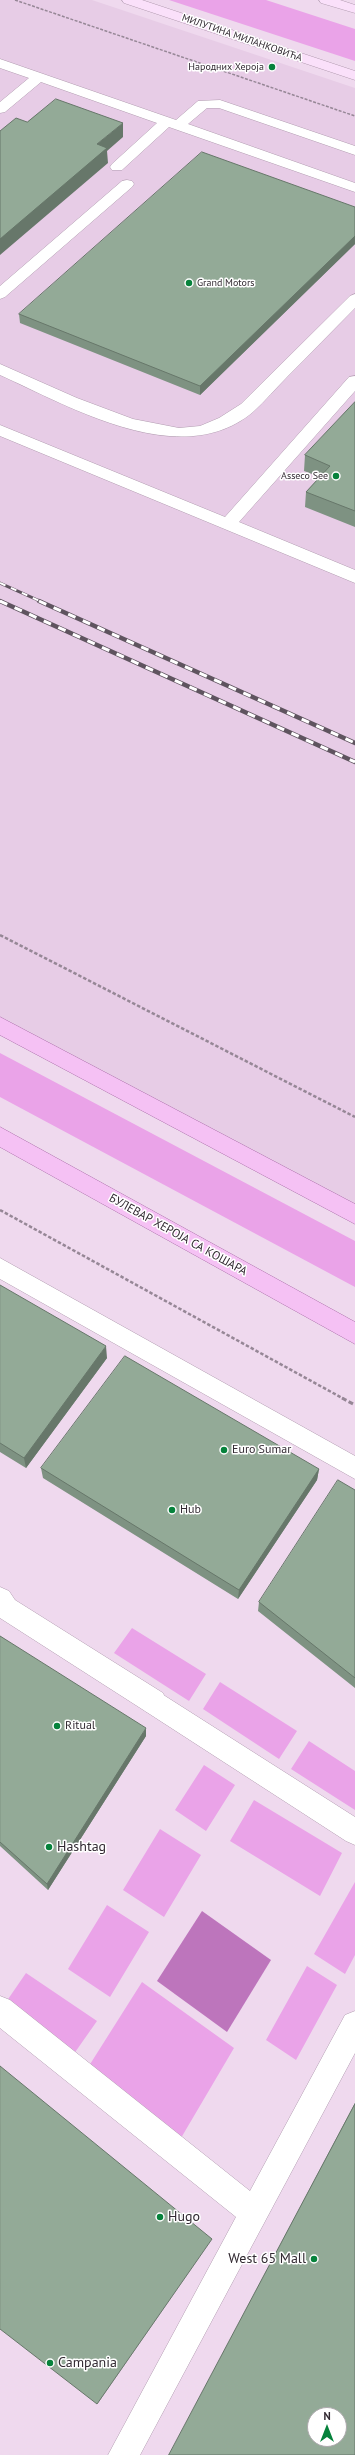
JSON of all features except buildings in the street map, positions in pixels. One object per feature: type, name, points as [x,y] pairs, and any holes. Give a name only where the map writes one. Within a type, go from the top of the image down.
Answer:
[{"type":"main road","points":[[0,1025],[355,1215]]},
{"type":"main road","name":"БУЛЕВАР ХЕРОЈА СА КОШАРА","points":[[0,1136],[355,1334]]},
{"type":"street","name":"МИЛУТИНА МИЛАНКОВИЋА","points":[[129,0],[355,76]]},
{"type":"street","points":[[326,0],[355,9]]},
{"type":"street","points":[[0,64],[355,188]]},
{"type":"street","points":[[0,109],[38,77]]},
{"type":"street","points":[[117,166],[172,124],[203,104],[220,104],[355,151]]},
{"type":"street","points":[[0,294],[127,184]]},
{"type":"street","points":[[0,369],[110,416],[141,426],[174,432],[200,431],[226,423],[247,408],[355,299]]},
{"type":"street","points":[[228,524],[355,381]]},
{"type":"street","points":[[0,430],[355,577]]},
{"type":"street","points":[[0,1268],[355,1468]]},
{"type":"street","points":[[0,1599],[6,1608],[355,1832]]},
{"type":"street","points":[[0,2010],[254,2213]]},
{"type":"street","points":[[124,2455],[355,2025]]},
{"type":"path","points":[[15,0],[355,116]]},
{"type":"path","points":[[0,935],[355,1117]]},
{"type":"path","points":[[0,1210],[355,1405]]},
{"type":"shaded area","points":[[0,0],[92,0],[355,88],[355,1218],[0,1026]]},
{"type":"shaded area","points":[[169,0],[266,0],[355,29],[355,61]]},
{"type":"shaded area","points":[[0,1053],[355,1241],[355,1287],[0,1097]]},
{"type":"shaded area","points":[[132,1628],[206,1674],[189,1701],[114,1653]]},
{"type":"shaded area","points":[[220,1682],[297,1731],[279,1759],[203,1709]]},
{"type":"shaded area","points":[[309,1741],[355,1771],[355,1810],[291,1769]]},
{"type":"shaded area","points":[[204,1765],[235,1785],[206,1831],[175,1810]]},
{"type":"shaded area","points":[[254,1800],[342,1853],[320,1896],[230,1841]]},
{"type":"shaded area","points":[[160,1829],[201,1855],[164,1917],[123,1890]]},
{"type":"shaded area","points":[[355,1882],[355,1955],[345,1974],[314,1954]]},
{"type":"shaded area","points":[[107,1905],[149,1932],[110,1997],[68,1969]]},
{"type":"shaded area","points":[[202,1911],[271,1960],[227,2032],[157,1981]]},
{"type":"shaded area","points":[[307,1966],[337,1985],[296,2060],[266,2040]]},
{"type":"shaded area","points":[[26,1973],[97,2021],[71,2058],[4,2005]]},
{"type":"shaded area","points":[[142,1982],[234,2048],[181,2138],[87,2069]]},
{"type":"railway","points":[[0,583],[42,602]]},
{"type":"railway","points":[[2,602],[0,601],[355,762]]},
{"type":"railway","points":[[39,601],[355,743]]},
{"type":"place","name":"Народних Хероја","points":[[272,67]]},
{"type":"place","name":"Grand Motors","points":[[189,283]]},
{"type":"place","name":"Asseco See","points":[[336,476]]},
{"type":"place","name":"Euro Sumar","points":[[224,1450]]},
{"type":"place","name":"Hub","points":[[172,1510]]},
{"type":"place","name":"Ritual","points":[[57,1726]]},
{"type":"place","name":"Hashtag","points":[[49,1847]]},
{"type":"place","name":"Hugo","points":[[160,2217]]},
{"type":"place","name":"West 65 Mall","points":[[314,2259]]},
{"type":"place","name":"Campania","points":[[50,2363]]}]
